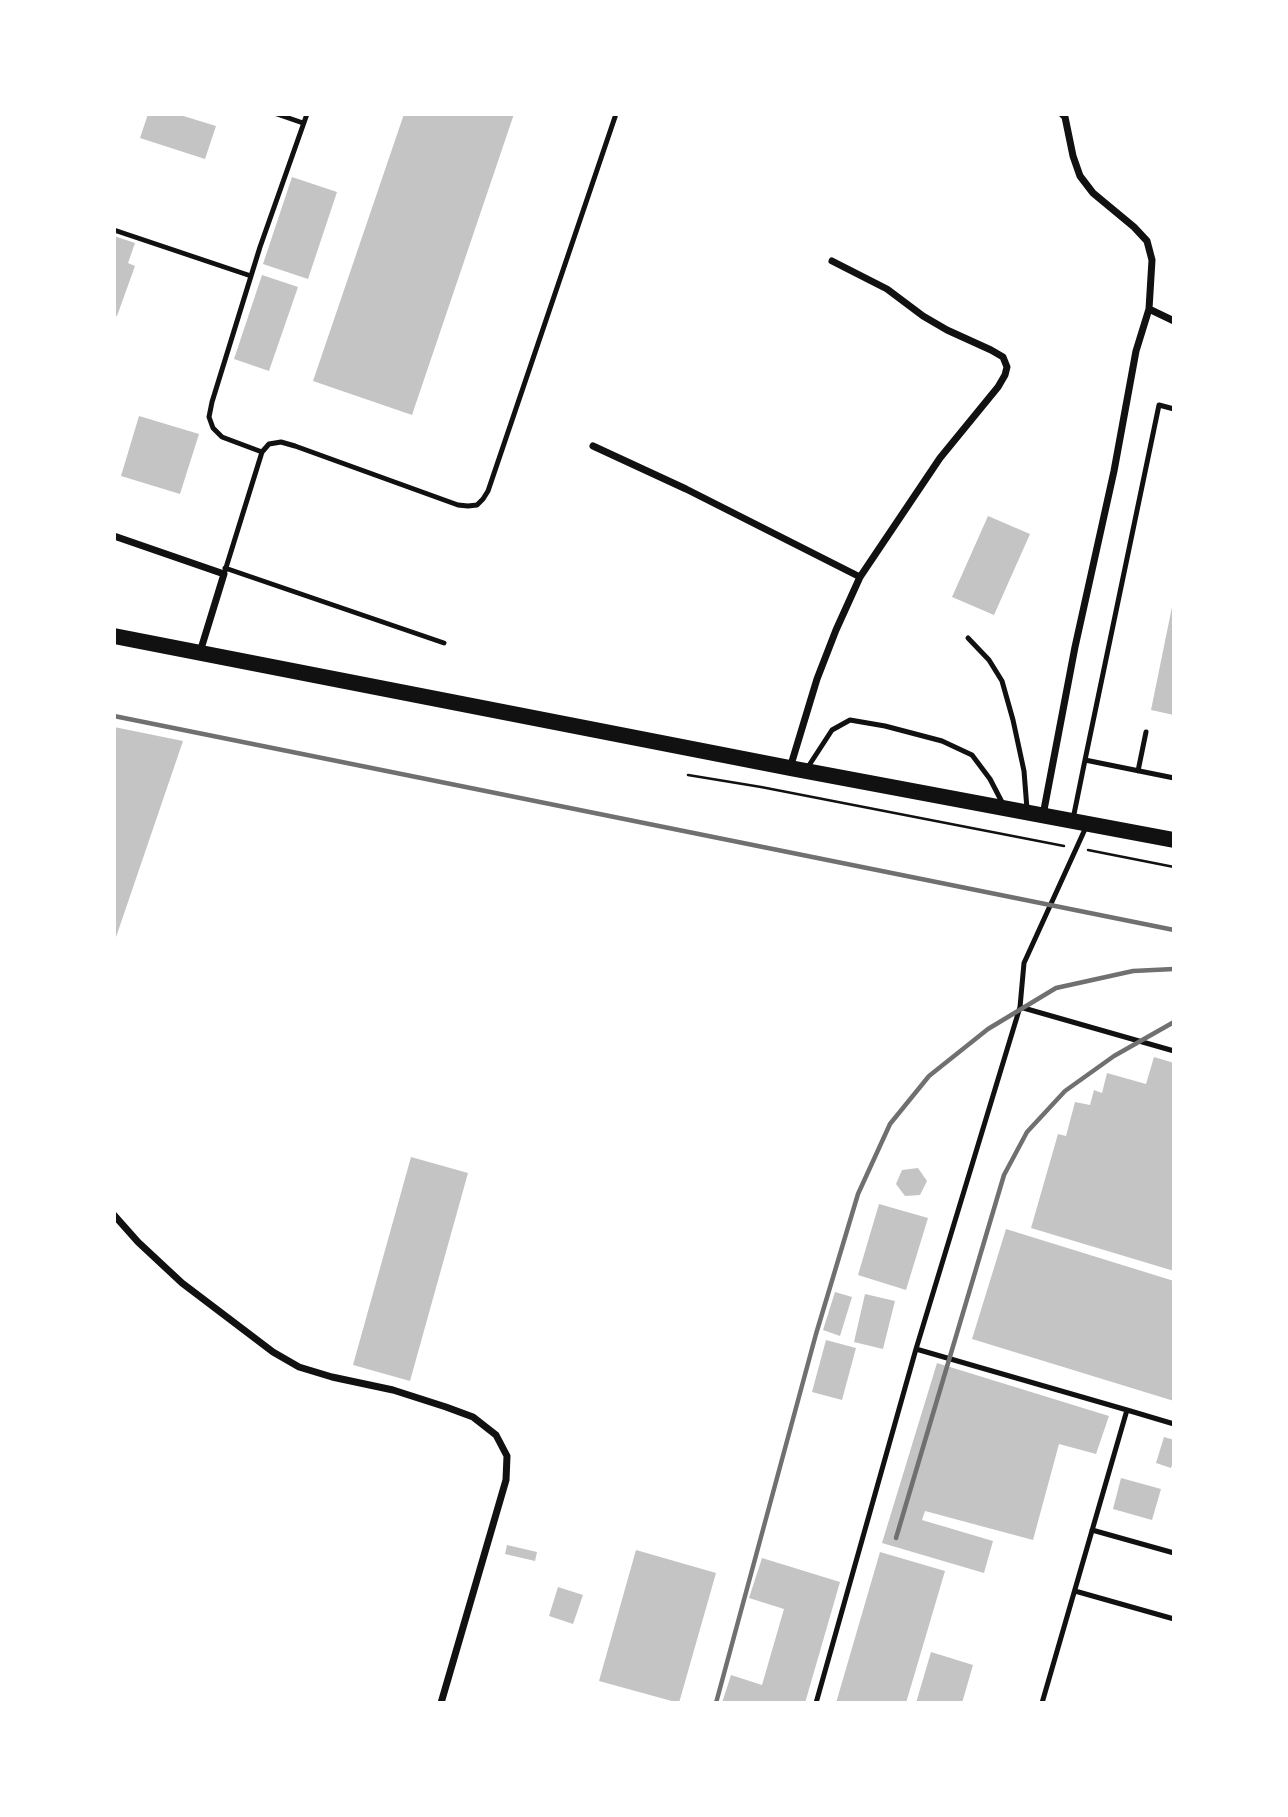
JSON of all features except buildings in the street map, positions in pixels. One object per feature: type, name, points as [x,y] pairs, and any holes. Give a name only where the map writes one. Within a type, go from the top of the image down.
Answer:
[{"type":"main road","points":[[114,636],[1174,841]]},
{"type":"street","points":[[1035,814],[1114,471],[1136,351],[1149,309],[1152,260],[1147,241],[1093,193],[1080,176],[1062,114]]},
{"type":"street","points":[[798,770],[817,679],[860,577],[940,458],[998,387],[1007,367],[1003,358],[947,330],[887,289],[832,261]]},
{"type":"street","points":[[1149,309],[1174,321]]},
{"type":"street","points":[[593,446],[686,489],[860,577]]},
{"type":"street","points":[[114,536],[224,571],[199,653]]},
{"type":"street","points":[[114,1215],[138,1242],[183,1283],[273,1352],[299,1367],[393,1390],[446,1407],[473,1417],[496,1435],[507,1456],[506,1480],[442,1703]]},
{"type":"lane","points":[[277,114],[303,123]]},
{"type":"lane","points":[[262,452],[222,437],[213,428],[209,417],[251,276],[307,114]]},
{"type":"lane","points":[[444,643],[224,571],[262,452],[270,444],[281,442],[458,505],[477,505],[483,499],[492,478],[616,114]]},
{"type":"lane","points":[[114,230],[251,276]]},
{"type":"lane","points":[[816,1703],[916,1349],[1020,1007],[1024,963],[1080,823],[1085,760],[1159,405],[1174,408]]},
{"type":"lane","points":[[968,638],[989,660],[1002,681],[1035,814]]},
{"type":"lane","points":[[798,770],[832,730],[850,720],[873,724],[942,741],[972,755],[990,779],[1006,808]]},
{"type":"lane","points":[[1138,771],[1146,732]]},
{"type":"lane","points":[[1085,760],[1174,778]]},
{"type":"lane","points":[[1020,1007],[1174,1051]]},
{"type":"lane","points":[[916,1349],[1174,1424]]},
{"type":"lane","points":[[1042,1703],[1126,1410]]},
{"type":"lane","points":[[1092,1530],[1174,1553]]},
{"type":"lane","points":[[1074,1591],[1174,1619]]},
{"type":"path","points":[[688,775],[1073,848]]},
{"type":"path","points":[[1086,850],[1174,867]]},
{"type":"railway","points":[[114,716],[1174,930]]},
{"type":"railway","points":[[716,1703],[816,1334],[858,1194],[890,1124],[929,1076],[988,1029],[1056,988],[1133,971],[1174,969]]},
{"type":"railway","points":[[896,1538],[1004,1175],[1027,1132],[1065,1091],[1114,1056],[1174,1022]]}]
